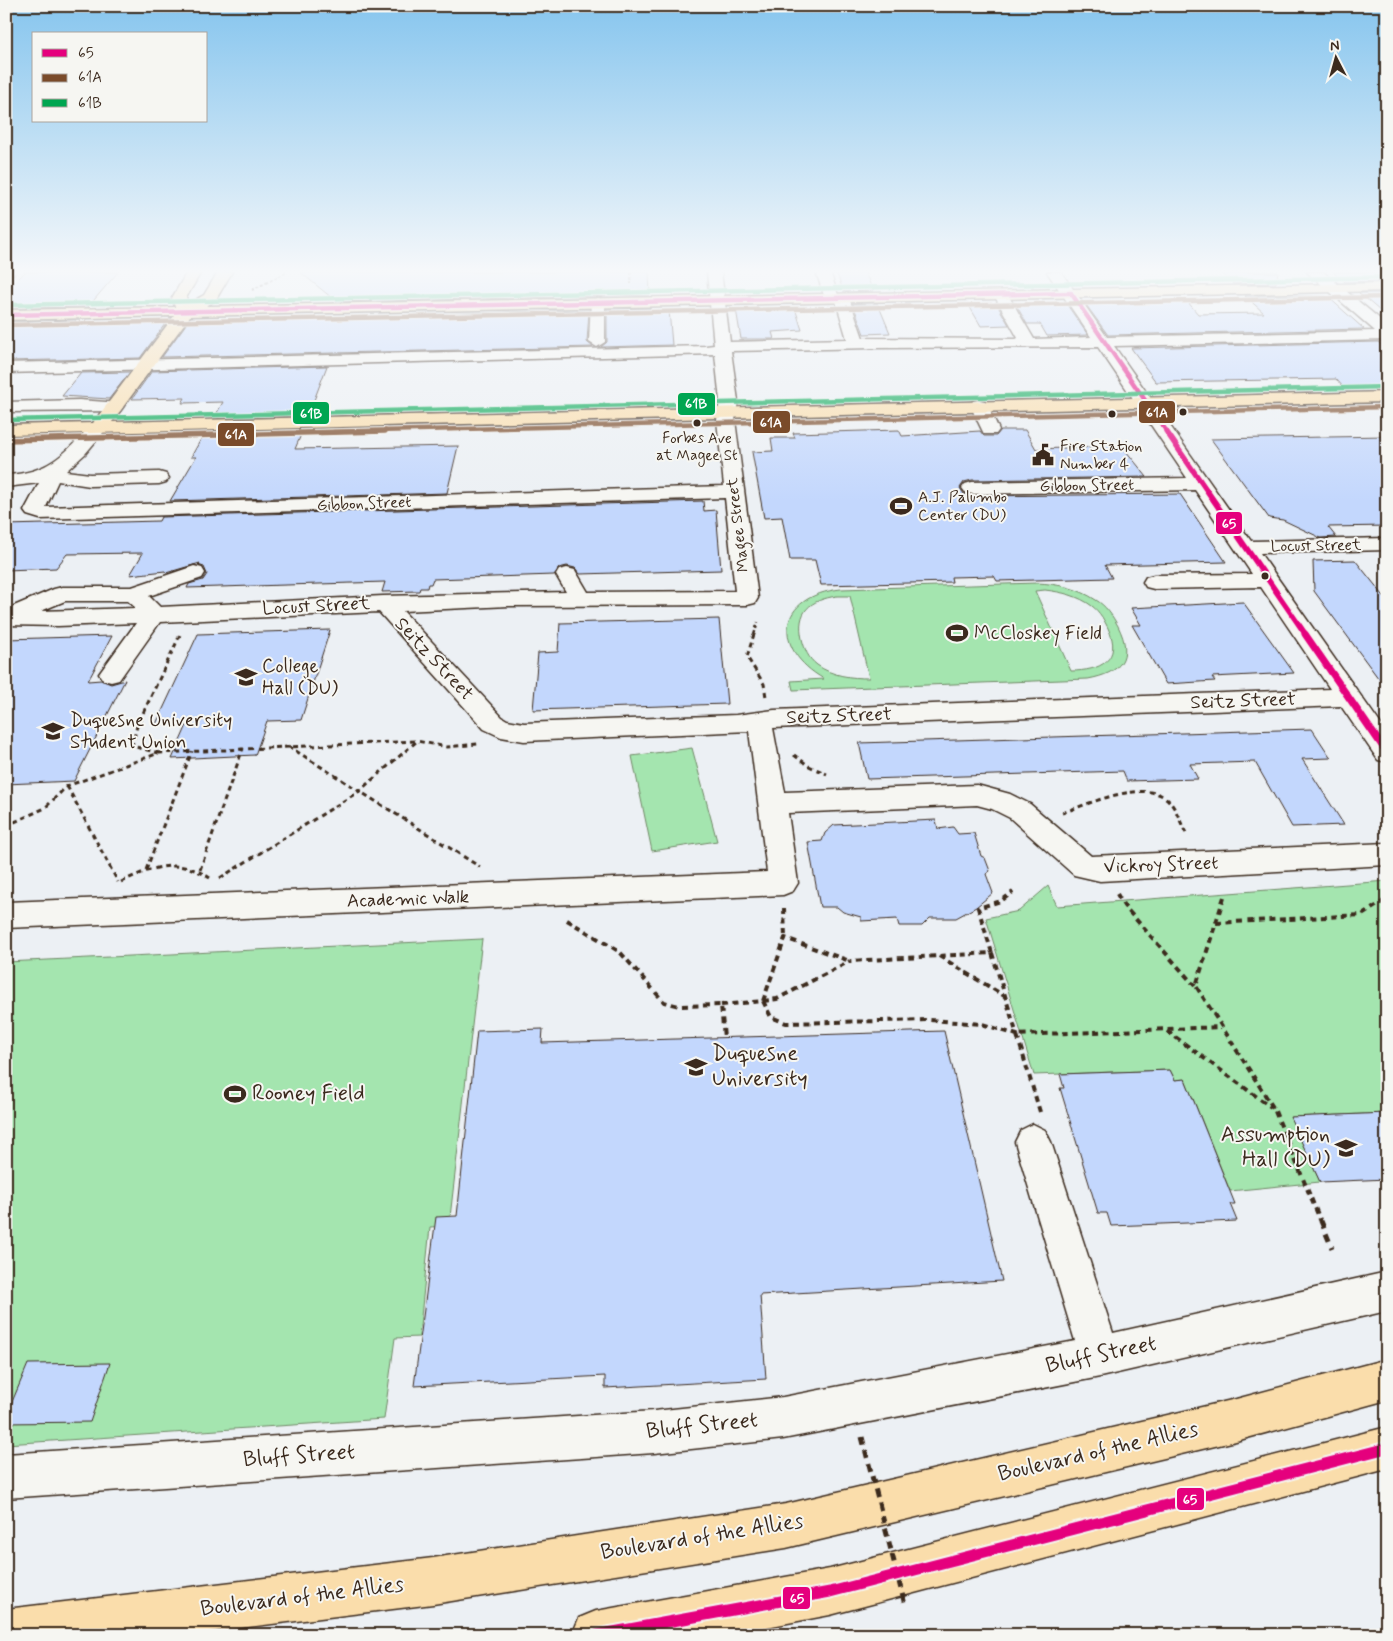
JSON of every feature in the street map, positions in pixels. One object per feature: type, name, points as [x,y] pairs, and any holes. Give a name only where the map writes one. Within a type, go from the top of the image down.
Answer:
[{"type":"main road","points":[[98,428],[157,349]]},
{"type":"main road","points":[[6,430],[1144,401],[1387,397]]},
{"type":"main road","name":"Boulevard of the Allies","points":[[6,1634],[433,1581],[786,1526],[1236,1420],[1387,1379]]},
{"type":"main road","points":[[596,1635],[830,1592],[1387,1448]]},
{"type":"street","points":[[6,368],[706,351],[720,349]]},
{"type":"street","name":"Magee Street","points":[[723,349],[729,401],[726,420],[747,598]]},
{"type":"street","points":[[1108,349],[1387,753]]},
{"type":"street","points":[[6,407],[79,405],[114,407]]},
{"type":"street","points":[[979,405],[990,430]]},
{"type":"street","points":[[49,474],[68,462],[98,428]]},
{"type":"street","points":[[6,481],[49,474],[90,480],[159,478]]},
{"type":"street","name":"Gibbon Street","points":[[49,474],[48,486],[34,511],[40,514],[735,492]]},
{"type":"street","name":"Gibbon Street","points":[[972,488],[1202,484]]},
{"type":"street","points":[[1340,526],[1355,545]]},
{"type":"street","name":"Locust Street","points":[[1245,547],[1387,544]]},
{"type":"street","points":[[6,618],[62,594],[134,594],[194,573]]},
{"type":"street","points":[[567,575],[581,599]]},
{"type":"street","name":"Locust Street","points":[[1154,582],[1268,580]]},
{"type":"street","points":[[111,674],[154,614],[134,594]]},
{"type":"street","name":"Locust Street","points":[[6,618],[58,619],[383,603],[747,598]]},
{"type":"street","name":"Seitz Street","points":[[383,603],[404,628],[501,728],[524,732],[736,724],[763,712],[1349,697]]},
{"type":"street","points":[[763,712],[763,734],[772,802]]},
{"type":"street","name":"Vickroy Street","points":[[772,802],[977,795],[1000,801],[1020,811],[1084,867],[1100,869],[1387,854]]},
{"type":"street","name":"Academic Walk","points":[[6,916],[783,883],[781,856],[772,802]]},
{"type":"street","points":[[1033,1142],[1100,1357]]},
{"type":"street","name":"Bluff Street","points":[[6,1476],[644,1433],[773,1419],[1100,1357],[1387,1291]]},
{"type":"path","points":[[758,622],[747,656],[764,684],[763,712]]},
{"type":"path","points":[[159,753],[132,746],[137,726],[182,630]]},
{"type":"path","points":[[118,883],[146,870],[173,864],[200,870],[214,882],[358,792],[417,741]]},
{"type":"path","points":[[6,826],[45,808],[67,786],[159,753],[417,741],[447,746],[484,744]]},
{"type":"path","points":[[288,746],[358,792],[620,952],[652,991],[664,1002],[679,1006],[720,1006],[777,999],[850,960]]},
{"type":"path","points":[[200,870],[243,748]]},
{"type":"path","points":[[146,870],[192,751]]},
{"type":"path","points":[[790,751],[809,766],[829,775]]},
{"type":"path","points":[[67,786],[118,883],[139,910]]},
{"type":"path","points":[[1060,814],[1139,790],[1156,792],[1167,799],[1186,833]]},
{"type":"path","points":[[1014,892],[1001,901],[978,908],[1017,1035]]},
{"type":"path","points":[[1196,986],[1224,897]]},
{"type":"path","points":[[1216,923],[1362,915],[1387,899]]},
{"type":"path","points":[[1121,902],[1196,986],[1274,1109],[1332,1248]]},
{"type":"path","points":[[762,1002],[786,938],[850,960],[992,953]]},
{"type":"path","points":[[939,956],[1006,997]]},
{"type":"path","points":[[762,1002],[770,1016],[777,1022],[930,1020],[982,1024],[1017,1035],[1167,1031],[1221,1027]]},
{"type":"path","points":[[720,1006],[724,1038]]},
{"type":"path","points":[[1167,1031],[1274,1109]]},
{"type":"path","points":[[862,1436],[905,1605]]},
{"type":"green space","name":"McCloskey Field","points":[[1037,583],[1068,587],[1100,602],[1108,611],[1123,637],[1124,655],[1116,668],[1109,673],[1088,679],[793,690],[791,681],[824,679],[807,667],[795,653],[789,639],[788,625],[793,613],[803,602],[819,594],[841,589]],"holes":[[[1045,590],[1076,597],[1092,606],[1102,616],[1112,639],[1113,648],[1111,656],[1106,662],[1091,669],[1071,671],[1035,591]],[[837,596],[850,596],[869,678],[849,677],[829,672],[814,662],[806,650],[801,629],[803,614],[812,604],[819,600]]]},
{"type":"green space","points":[[692,748],[717,841],[652,851],[632,756]]},
{"type":"green space","points":[[1387,881],[1387,1113],[1291,1117],[1320,1182],[1230,1191],[1185,1079],[1175,1080],[1170,1070],[1034,1075],[986,918],[1019,911],[1048,886],[1057,906]]},
{"type":"green space","name":"Rooney Field","points":[[482,939],[449,1226],[430,1227],[419,1337],[395,1338],[384,1419],[6,1444],[6,962]]},
{"type":"building","points":[[6,349],[147,349],[140,358],[6,361]]},
{"type":"building","points":[[168,349],[525,349],[162,357]]},
{"type":"building","points":[[1131,349],[1387,350],[1387,387],[1344,388],[1336,379],[1156,382]]},
{"type":"building","points":[[327,366],[308,416],[214,418],[223,402],[182,403],[185,398],[132,399],[152,371]]},
{"type":"building","points":[[130,372],[109,399],[62,396],[81,373]]},
{"type":"building","points":[[303,430],[295,449],[458,446],[447,493],[170,501],[196,457],[191,457],[205,432]]},
{"type":"building","name":"A.J. Palumbo Center (DU)","points":[[899,430],[902,436],[980,431],[984,436],[996,436],[1001,430],[1025,430],[1036,449],[1122,446],[1147,477],[972,480],[964,482],[960,488],[964,494],[972,496],[1180,494],[1226,562],[1105,565],[1112,578],[997,581],[994,576],[951,577],[952,582],[821,585],[815,560],[790,560],[782,517],[764,518],[752,452],[773,451],[771,438],[795,438],[793,433]]},
{"type":"building","points":[[1387,436],[1387,526],[1328,527],[1336,537],[1321,538],[1283,520],[1269,518],[1211,439]]},
{"type":"building","points":[[703,501],[704,511],[716,510],[721,570],[580,574],[575,568],[567,566],[559,568],[554,575],[433,579],[427,588],[420,588],[419,591],[382,592],[385,582],[187,588],[189,584],[203,580],[207,574],[204,567],[198,565],[200,563],[166,573],[165,571],[130,575],[143,553],[67,554],[56,568],[6,570],[6,525],[159,521],[161,517]]},
{"type":"building","points":[[1355,560],[1387,600],[1387,690],[1314,591],[1313,561]]},
{"type":"building","points":[[1243,602],[1294,673],[1212,677],[1215,681],[1166,684],[1132,625],[1141,625],[1131,608]]},
{"type":"building","points":[[719,619],[727,704],[533,710],[538,653],[558,652],[560,623]]},
{"type":"building","name":"College Hall (DU)","points":[[330,630],[301,720],[267,721],[255,755],[172,759],[188,723],[156,724],[198,634]]},
{"type":"building","name":"Duquesne University Student Union","points":[[112,636],[88,681],[101,680],[111,684],[125,680],[74,781],[6,784],[6,639]]},
{"type":"building","points":[[1312,729],[1331,758],[1302,759],[1344,825],[1292,827],[1255,762],[1190,764],[1198,779],[1127,781],[1123,771],[867,779],[859,743]]},
{"type":"building","points":[[936,820],[938,829],[953,827],[958,834],[974,833],[981,856],[985,858],[990,871],[986,874],[993,893],[976,907],[956,918],[930,918],[922,926],[899,926],[897,919],[861,921],[861,917],[843,912],[837,907],[820,907],[808,842],[822,841],[825,833],[834,825]]},
{"type":"building","points":[[543,1029],[542,1043],[944,1031],[1002,1281],[760,1295],[766,1379],[605,1388],[605,1376],[414,1386],[436,1217],[457,1216],[477,1031]]},
{"type":"building","points":[[1170,1070],[1175,1080],[1185,1079],[1235,1204],[1230,1204],[1237,1221],[1111,1226],[1107,1213],[1098,1213],[1060,1088],[1064,1088],[1060,1074]]},
{"type":"building","name":"Assumption Hall (DU)","points":[[1387,1113],[1387,1179],[1320,1182],[1290,1117]]},
{"type":"building","points":[[110,1363],[90,1422],[6,1423],[6,1416],[28,1364]]},
{"type":"transit line","name":"65","points":[[1109,349],[1387,753]]},
{"type":"transit line","name":"61B","points":[[6,420],[1387,387]]},
{"type":"transit line","name":"61A","points":[[6,440],[1387,407]]},
{"type":"transit line","name":"65","points":[[597,1635],[830,1592],[1387,1448]]},
{"type":"place","name":"Forbes Ave at Magee St","points":[[697,423]]},
{"type":"place","name":"Fire Station Number 4","points":[[1043,455]]},
{"type":"place","name":"A.J. Palumbo Center (DU)","points":[[901,506]]},
{"type":"place","name":"McCloskey Field","points":[[957,633]]},
{"type":"place","name":"College Hall (DU)","points":[[246,677]]},
{"type":"place","name":"Duquesne University Student Union","points":[[53,731]]},
{"type":"place","name":"Duquesne University","points":[[696,1067]]},
{"type":"place","name":"Rooney Field","points":[[235,1094]]},
{"type":"place","name":"Assumption Hall (DU)","points":[[1346,1148]]}]
